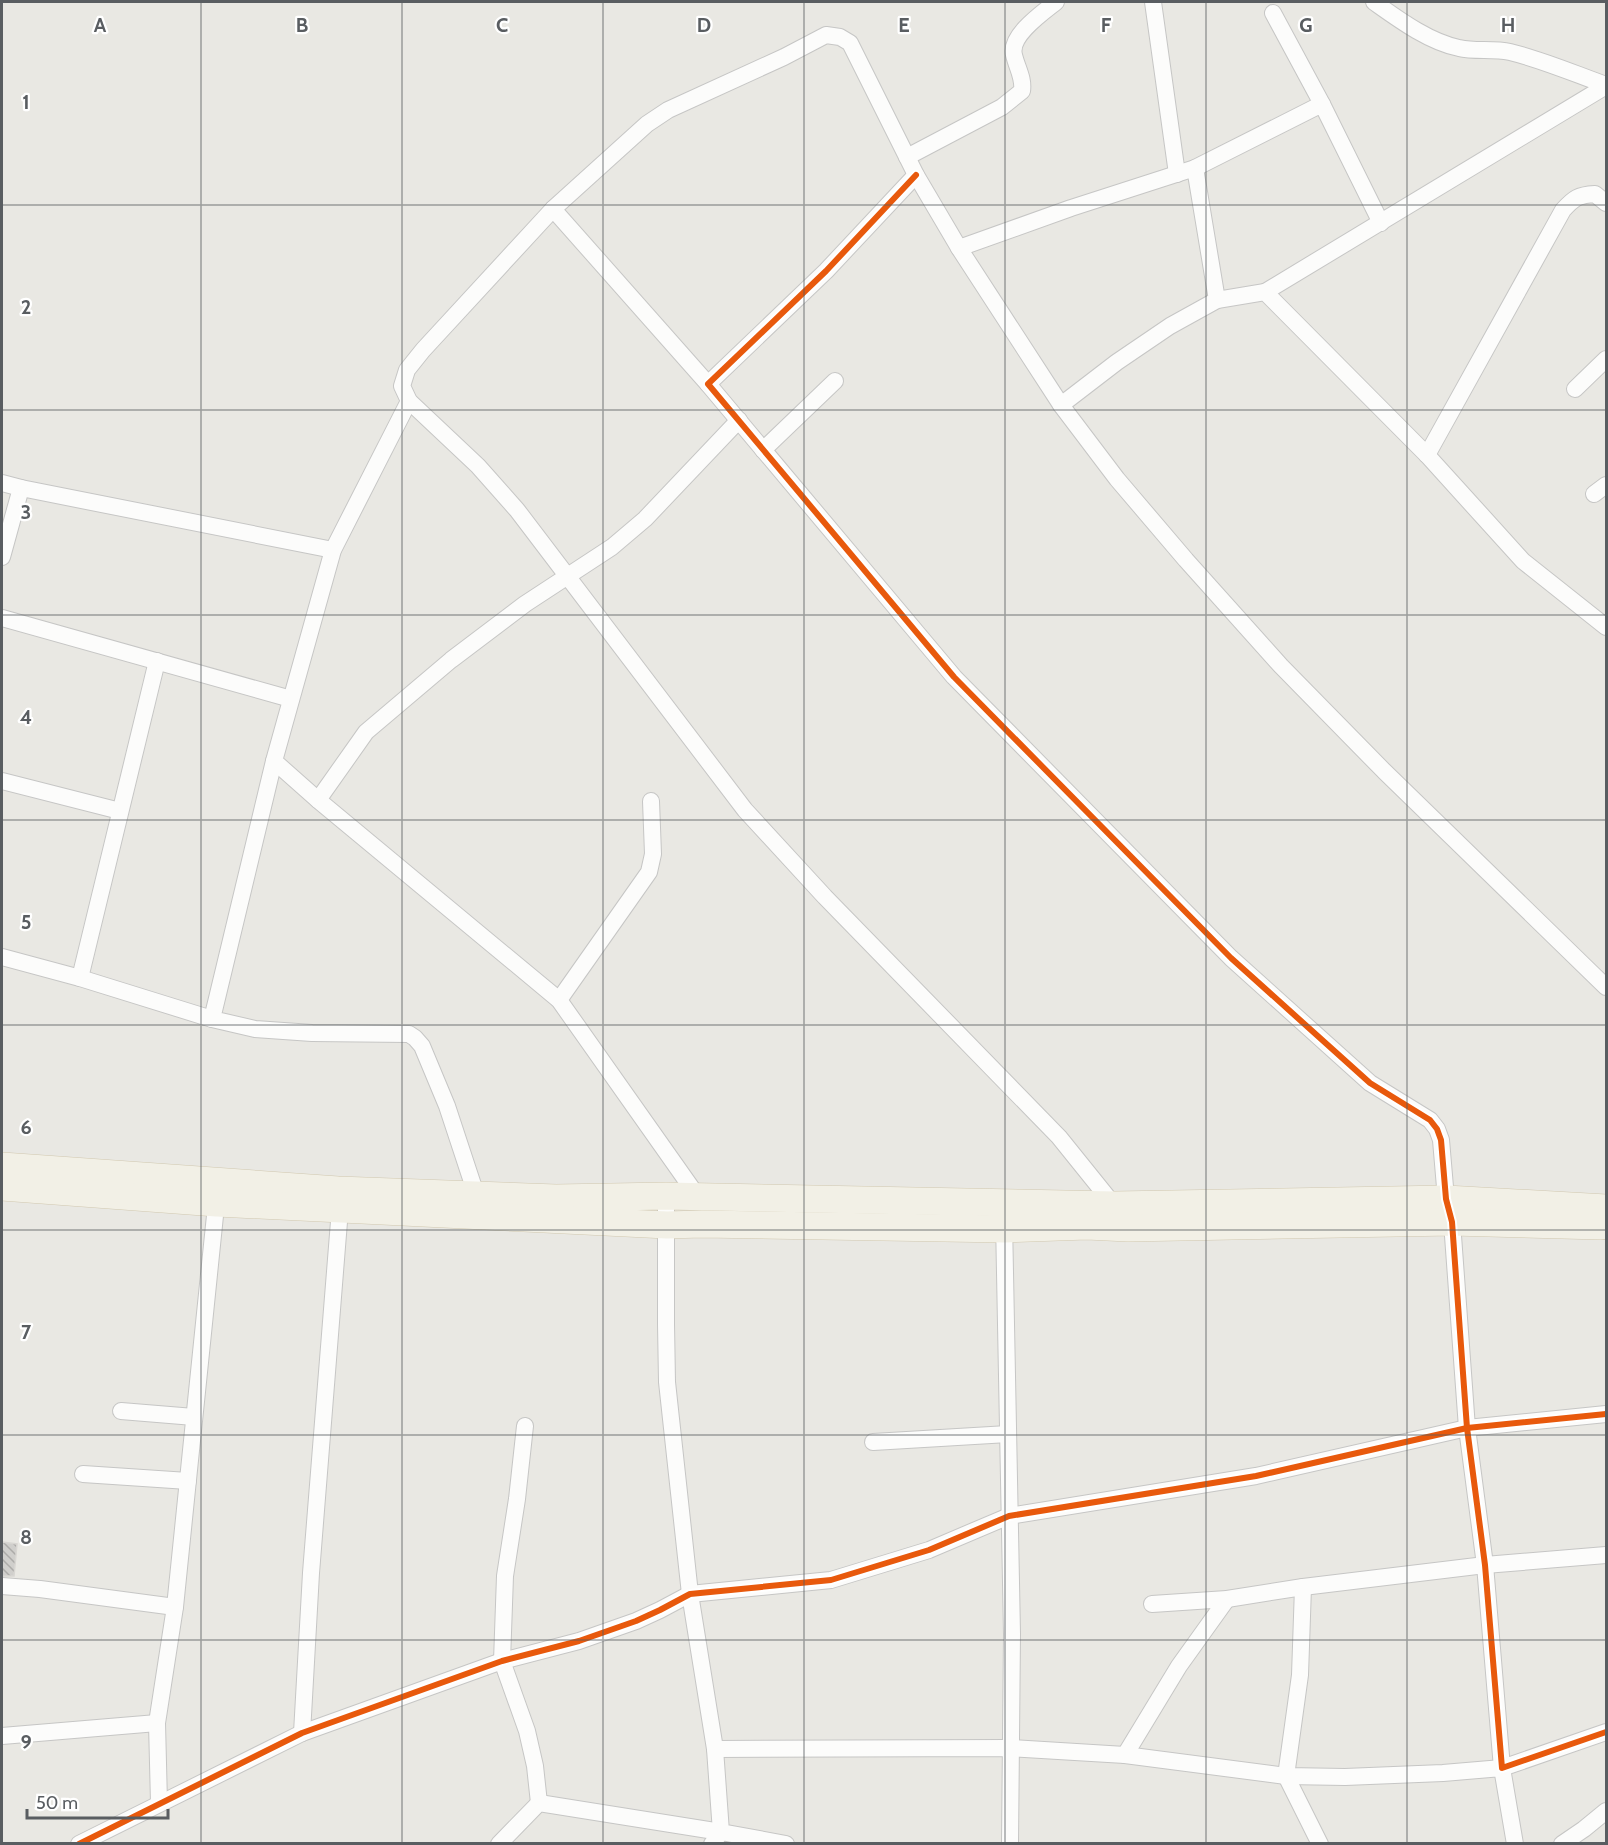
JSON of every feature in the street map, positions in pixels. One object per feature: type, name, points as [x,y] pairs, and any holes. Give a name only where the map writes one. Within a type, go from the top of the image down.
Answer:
[{"type":"main road","points":[[2,1166],[217,1193]]},
{"type":"main road","points":[[2,1187],[217,1193],[553,1209],[667,1225],[1004,1216],[1606,1208]]},
{"type":"main road","points":[[553,1209],[666,1196],[1004,1216]]},
{"type":"main road","points":[[1449,1210],[1606,1227]]},
{"type":"street","points":[[907,158],[1002,107],[1022,91],[1023,82],[1013,54],[1013,46],[1021,33],[1056,2]]},
{"type":"street","points":[[1153,2],[1177,174]]},
{"type":"street","points":[[1374,2],[1426,35],[1459,48],[1507,52],[1549,64],[1606,86]]},
{"type":"street","points":[[1273,13],[1322,104],[1381,223]]},
{"type":"street","points":[[1121,1216],[1059,1137],[825,897],[745,810],[517,510],[478,466],[409,400],[402,386],[406,370],[553,208],[646,124],[668,110],[784,57],[826,35],[840,37],[850,43],[916,175],[959,248],[1061,405],[1117,479],[1281,666],[1384,771],[1606,987]]},
{"type":"street","points":[[1061,405],[1117,362],[1170,326],[1217,300],[1265,292],[1606,86]]},
{"type":"street","points":[[959,248],[1194,168],[1322,104]]},
{"type":"street","points":[[1194,168],[1217,300]]},
{"type":"street","points":[[708,384],[826,271],[916,175]]},
{"type":"street","points":[[1427,455],[1563,210],[1580,195],[1595,194],[1606,203]]},
{"type":"street","points":[[553,208],[739,420],[954,677],[1231,958],[1370,1083],[1430,1120],[1437,1129],[1441,1140],[1449,1210],[1467,1428],[1485,1565],[1502,1768],[1515,1844]]},
{"type":"street","points":[[1265,292],[1427,455],[1523,561],[1606,627]]},
{"type":"street","points":[[1575,389],[1606,359]]},
{"type":"street","points":[[763,450],[836,381]]},
{"type":"street","points":[[212,1019],[274,761],[333,550],[409,400]]},
{"type":"street","points":[[318,800],[366,732],[451,660],[525,604],[612,547],[645,519],[739,420]]},
{"type":"street","points":[[2,483],[333,550]]},
{"type":"street","points":[[2,557],[21,488]]},
{"type":"street","points":[[2,618],[291,699]]},
{"type":"street","points":[[80,978],[157,661]]},
{"type":"street","points":[[274,761],[559,1000],[698,1197],[702,1224]]},
{"type":"street","points":[[2,780],[120,811]]},
{"type":"street","points":[[559,1000],[649,872],[653,854],[651,801]]},
{"type":"street","points":[[2,957],[80,978],[212,1019],[255,1029],[312,1033],[409,1034],[422,1046],[447,1106],[476,1205]]},
{"type":"street","points":[[159,1803],[157,1723],[175,1607],[217,1193]]},
{"type":"street","points":[[666,1196],[667,1382],[690,1594],[715,1749],[716,1838]]},
{"type":"street","points":[[302,1732],[311,1573],[339,1200]]},
{"type":"street","points":[[1004,1216],[1012,1634],[1010,1844]]},
{"type":"street","points":[[121,1411],[194,1417]]},
{"type":"street","points":[[79,1844],[302,1732],[502,1661],[579,1641],[636,1621],[690,1594],[831,1580],[883,1566],[929,1550],[1009,1516],[1256,1476],[1467,1428],[1606,1414]]},
{"type":"street","points":[[525,1426],[505,1576],[502,1661],[527,1731],[535,1767],[539,1803]]},
{"type":"street","points":[[873,1442],[1008,1434]]},
{"type":"street","points":[[83,1474],[188,1481]]},
{"type":"street","points":[[1152,1604],[1227,1599],[1303,1587],[1485,1565],[1606,1556]]},
{"type":"street","points":[[2,1586],[175,1607]]},
{"type":"street","points":[[1303,1587],[1300,1675],[1286,1776],[1320,1844]]},
{"type":"street","points":[[1125,1755],[1179,1666],[1227,1599]]},
{"type":"street","points":[[2,1736],[157,1723]]},
{"type":"street","points":[[715,1749],[1010,1748],[1125,1755],[1286,1776],[1345,1777],[1502,1768],[1606,1732]]},
{"type":"street","points":[[539,1803],[716,1838],[786,1844]]},
{"type":"street","points":[[499,1844],[539,1803]]},
{"type":"street","points":[[1562,1844],[1606,1811]]},
{"type":"building","points":[[2,1542],[17,1544],[14,1576],[2,1576]]},
{"type":"cycle path","points":[[916,175],[826,271],[708,384],[954,677],[1231,958],[1370,1083],[1430,1120],[1437,1129],[1441,1140],[1446,1199],[1452,1222],[1467,1428],[1485,1565],[1502,1768],[1606,1732]]},
{"type":"cycle path","points":[[79,1844],[302,1733],[502,1661],[579,1641],[636,1621],[690,1594],[831,1580],[929,1550],[1009,1516],[1256,1476],[1467,1428],[1606,1414]]}]
